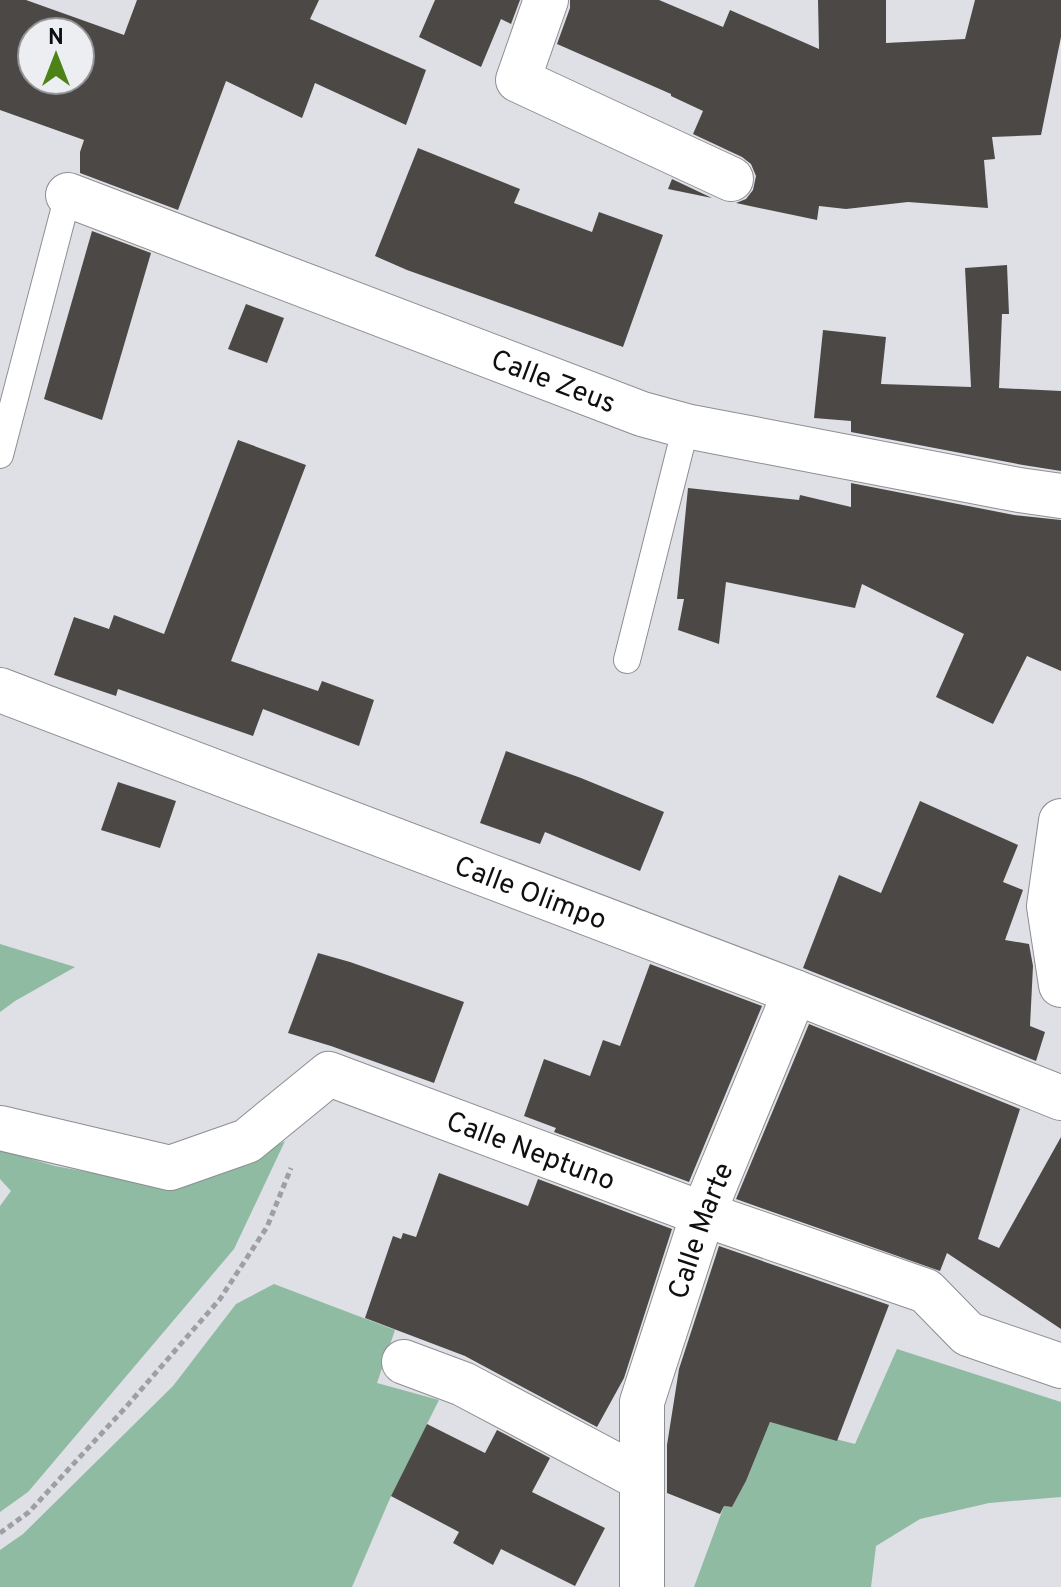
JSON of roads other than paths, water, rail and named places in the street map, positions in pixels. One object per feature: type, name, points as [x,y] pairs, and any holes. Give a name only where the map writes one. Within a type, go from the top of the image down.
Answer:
[{"type":"street","points":[[546,0],[518,80],[731,179]]},
{"type":"street","name":"Calle Zeus","points":[[68,195],[642,414],[686,426],[1061,496]]},
{"type":"street","name":"Calle Olimpo","points":[[0,690],[795,992],[1061,1098]]},
{"type":"street","points":[[1061,821],[1049,906],[1061,985]]},
{"type":"street","name":"Calle Marte","points":[[642,1587],[642,1402],[703,1214],[795,992]]},
{"type":"street","name":"Calle Neptuno","points":[[0,1128],[170,1168],[247,1141],[329,1074],[703,1214],[926,1291],[968,1334],[1061,1366]]},
{"type":"street","points":[[404,1362],[463,1384],[642,1479]]},
{"type":"lane","points":[[0,455],[68,195]]},
{"type":"lane","points":[[627,660],[686,426]]}]
